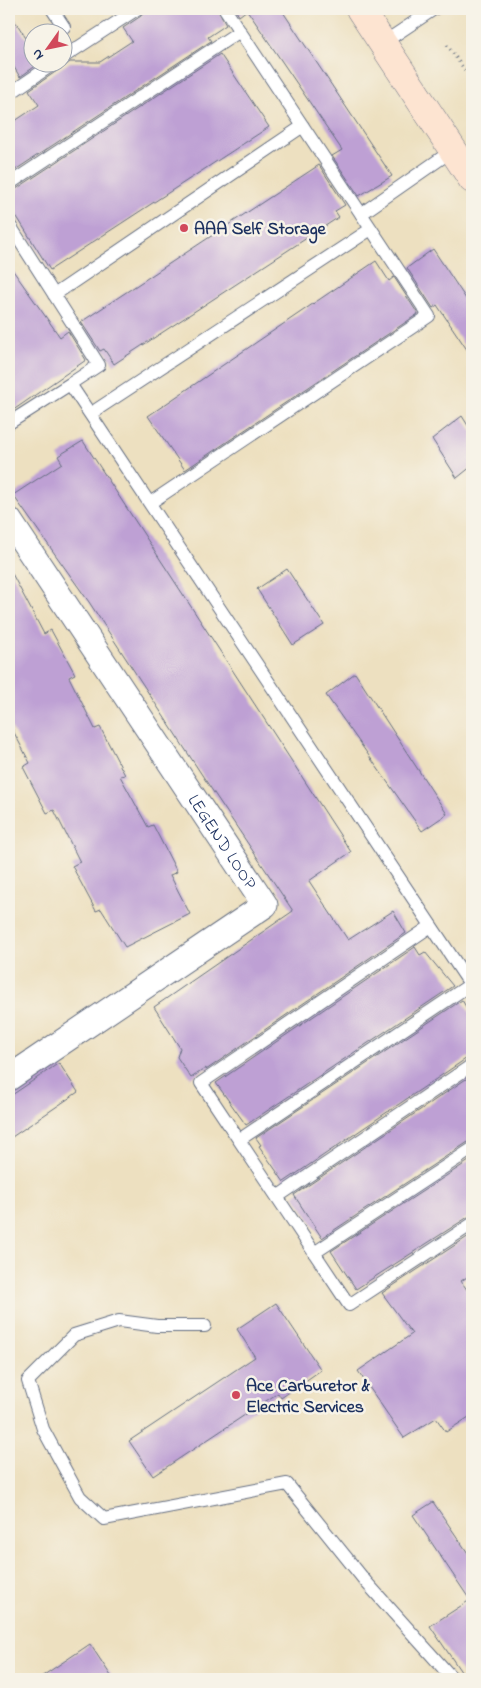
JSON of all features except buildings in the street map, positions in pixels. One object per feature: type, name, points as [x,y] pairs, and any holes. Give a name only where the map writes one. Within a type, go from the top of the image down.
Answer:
[{"type":"main road","points":[[360,9],[472,179]]},
{"type":"street","name":"LEGEND LOOP","points":[[9,520],[265,905],[9,1078]]},
{"type":"lane","points":[[52,9],[61,22]]},
{"type":"lane","points":[[72,51],[137,9]]},
{"type":"lane","points":[[150,503],[429,316],[226,9]]},
{"type":"lane","points":[[383,43],[434,9]]},
{"type":"lane","points":[[9,184],[240,31]]},
{"type":"lane","points":[[9,94],[41,72]]},
{"type":"lane","points":[[54,294],[303,126]]},
{"type":"lane","points":[[361,214],[453,150]]},
{"type":"lane","points":[[9,224],[99,365],[9,423]]},
{"type":"lane","points":[[90,414],[371,229]]},
{"type":"lane","points":[[70,384],[471,986],[239,1140]]},
{"type":"lane","points":[[431,926],[201,1083],[349,1305],[472,1224]]},
{"type":"lane","points":[[277,1196],[472,1065]]},
{"type":"lane","points":[[314,1253],[472,1149]]},
{"type":"lane","points":[[205,1326],[157,1326],[119,1321],[74,1335],[28,1381],[43,1429],[80,1497],[104,1519],[287,1484],[366,1582],[453,1679]]},
{"type":"path","points":[[447,45],[472,80]]},
{"type":"place","name":"AAA Self Storage","points":[[184,228]]},
{"type":"place","name":"Ace Carburetor & Electric Services","points":[[236,1395]]}]
